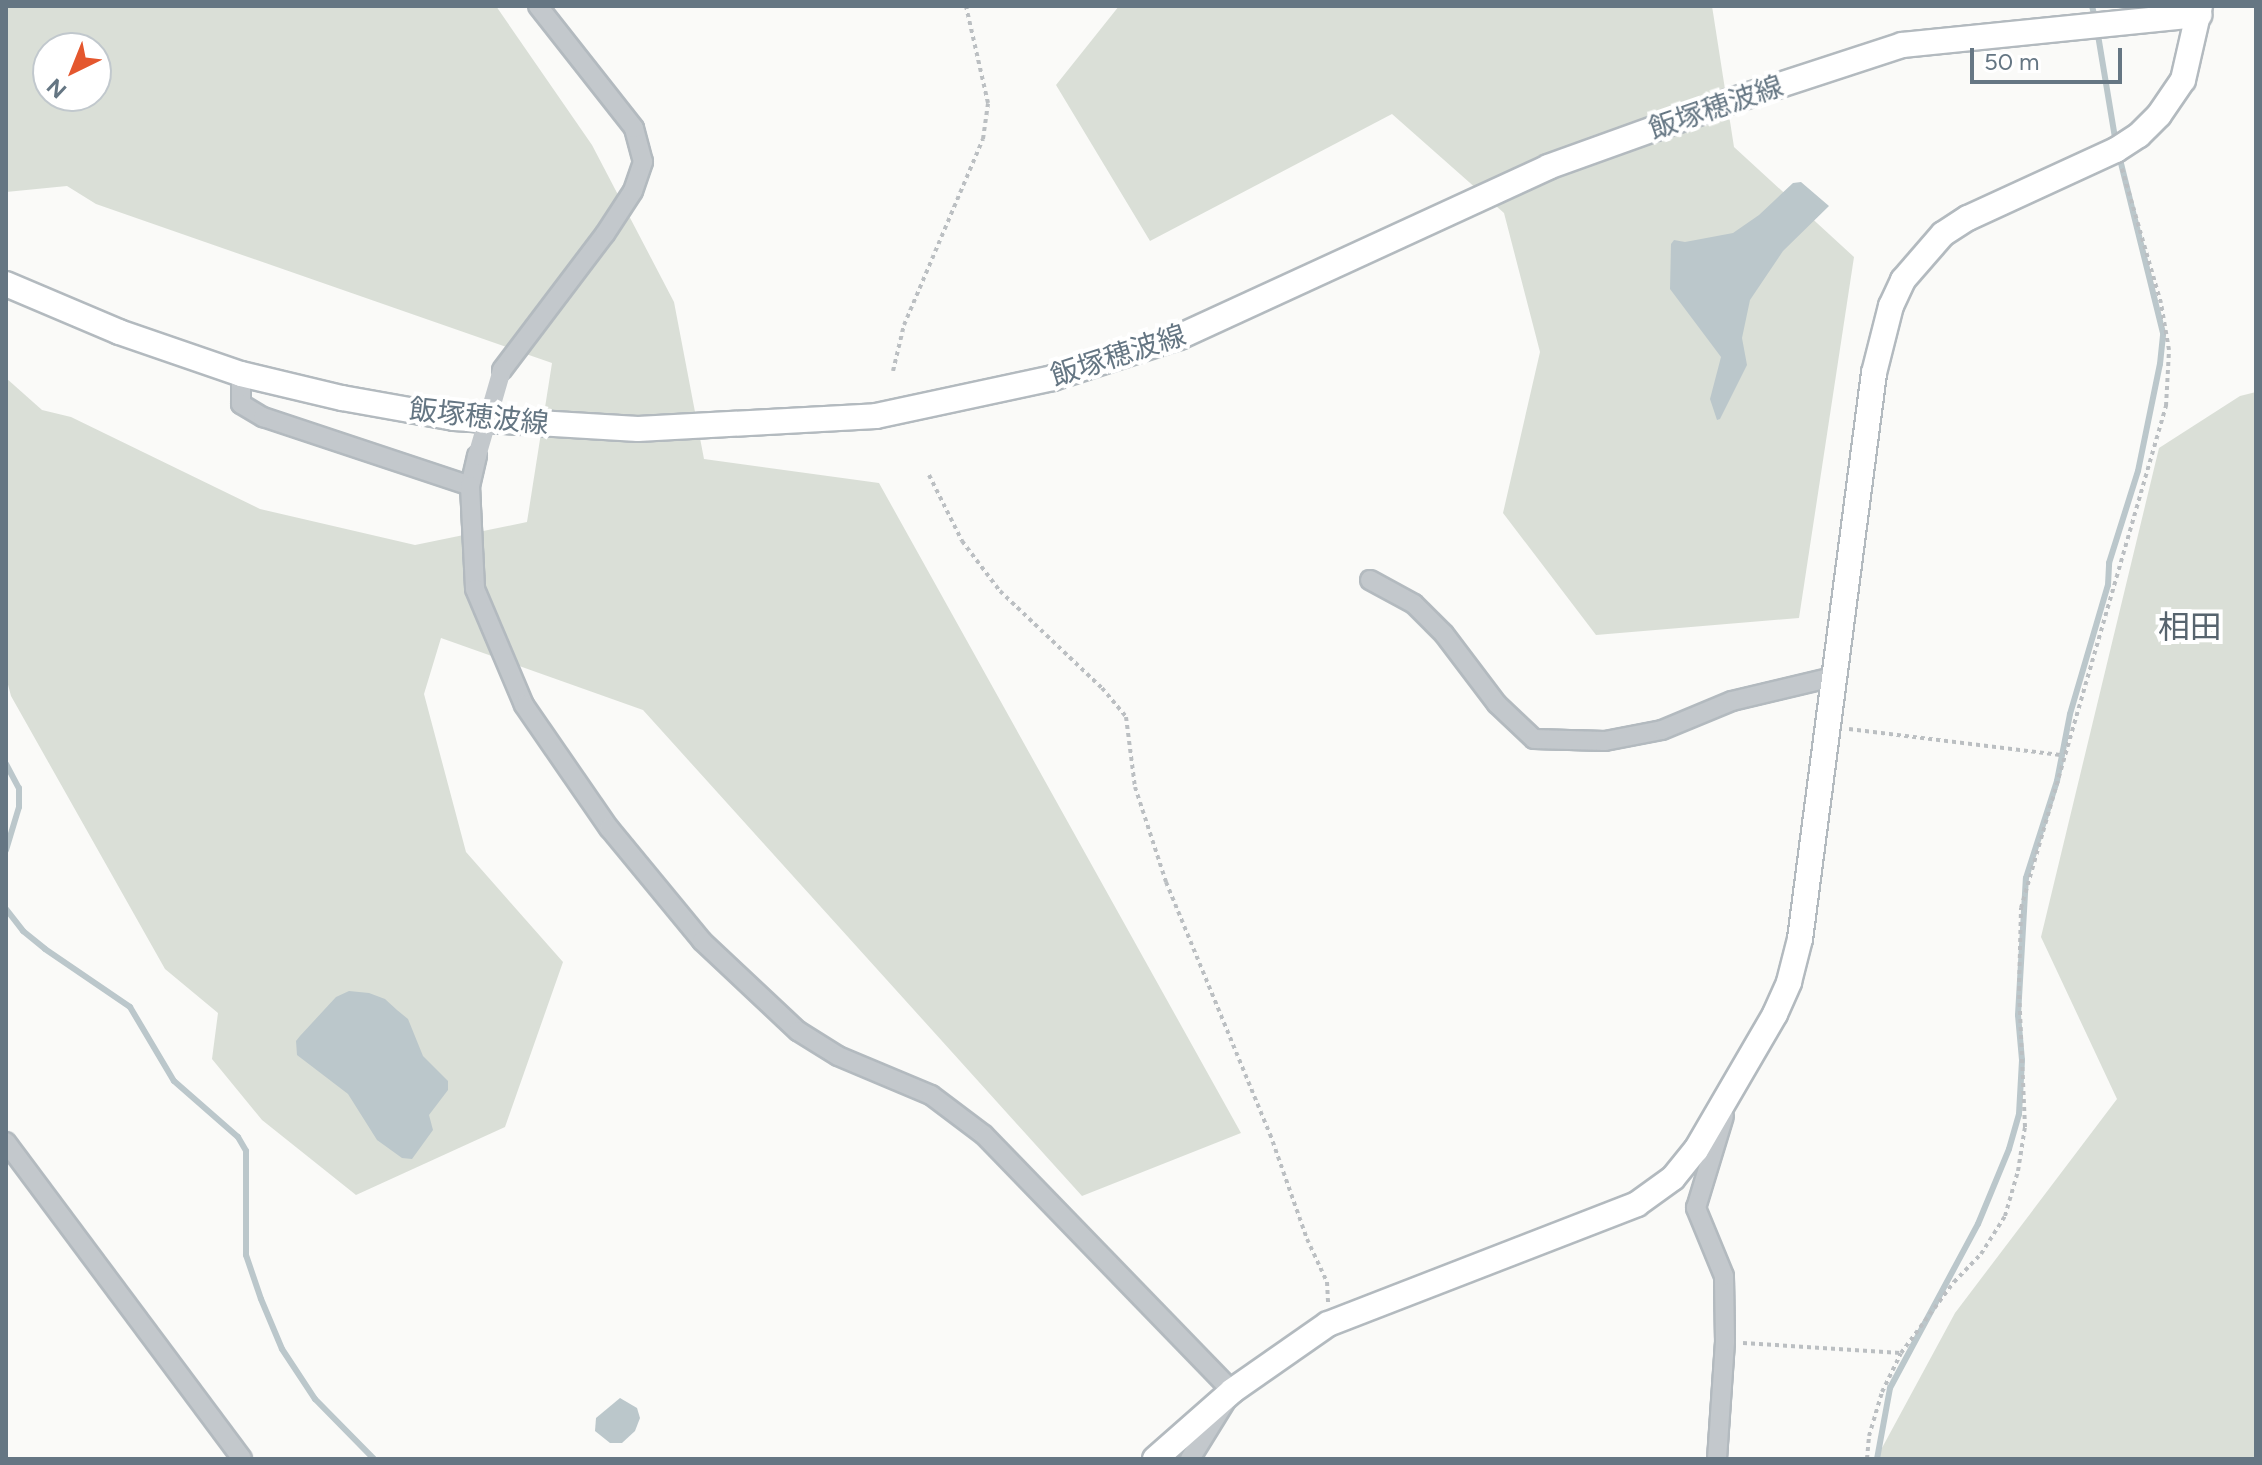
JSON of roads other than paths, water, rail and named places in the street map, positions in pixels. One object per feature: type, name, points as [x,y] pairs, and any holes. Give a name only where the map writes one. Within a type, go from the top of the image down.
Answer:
[{"type":"main road","points":[[1155,1459],[1232,1391],[1328,1324],[1637,1204],[1673,1178],[1696,1150],[1775,1014],[1789,982],[1800,939],[1837,676],[1874,373],[1891,306],[1903,280],[1943,234],[1968,218],[2116,150],[2139,135],[2159,115],[2183,80],[2199,10]]},
{"type":"main road","name":"飯塚穂波線","points":[[6,284],[119,332],[241,374],[342,398],[454,418],[638,429],[876,416],[1053,378],[1179,337],[1548,167],[1731,101],[1902,45],[2199,10]]},
{"type":"street","points":[[538,6],[634,128],[643,162],[633,191],[605,234],[502,370],[470,486],[475,589],[524,705],[609,828],[702,941],[798,1031],[838,1056],[931,1095],[984,1135],[1232,1391],[1190,1459]]},
{"type":"street","points":[[241,374],[241,404],[263,417],[470,486]]},
{"type":"street","points":[[1370,580],[1414,604],[1444,634],[1497,704],[1534,739],[1605,741],[1662,730],[1732,701],[1837,676]]},
{"type":"street","points":[[1717,1459],[1725,1341],[1724,1276],[1700,1225],[1696,1208],[1732,1090]]},
{"type":"street","points":[[6,1142],[242,1459]]},
{"type":"waterway","points":[[2092,6],[2095,18]]},
{"type":"waterway","points":[[2097,29],[2116,144]]},
{"type":"waterway","points":[[1877,1459],[1890,1388],[1978,1224],[2009,1149],[2019,1114],[2022,1060],[2018,1015],[2026,878],[2057,781],[2070,714],[2108,585],[2109,563],[2138,471],[2160,364],[2163,333],[2119,155]]},
{"type":"waterway","points":[[6,764],[19,788],[19,807],[6,850]]},
{"type":"waterway","points":[[6,909],[23,931],[45,949],[130,1007],[174,1081],[238,1137],[246,1151],[246,1255],[282,1349],[315,1399],[374,1459]]},
{"type":"district","name":"相田","points":[[2190,627]]}]
